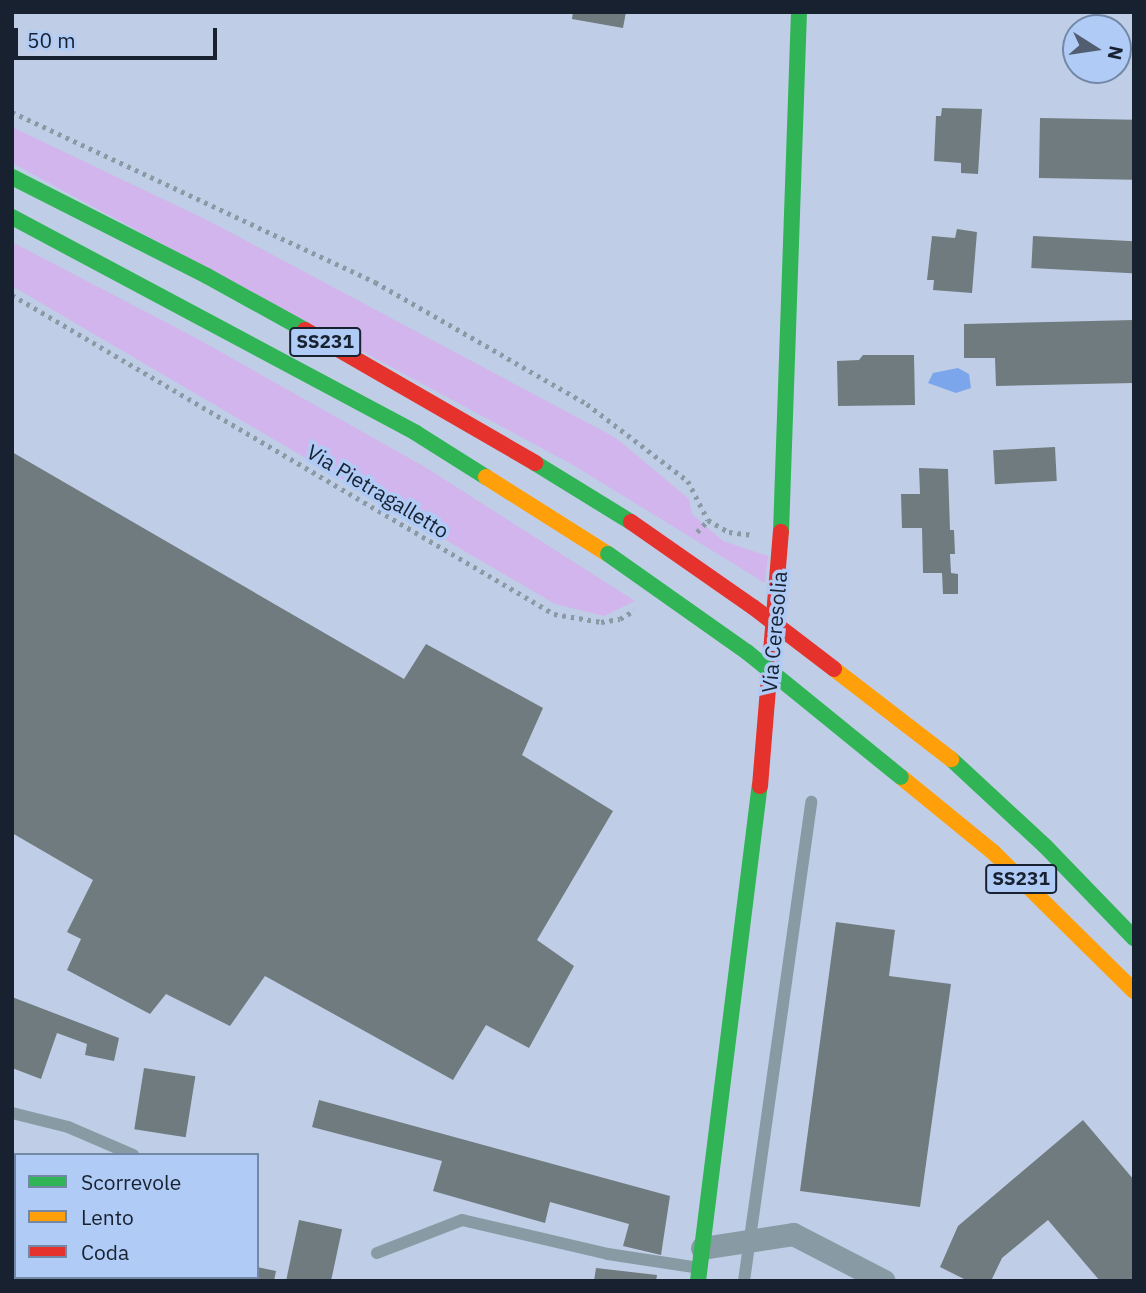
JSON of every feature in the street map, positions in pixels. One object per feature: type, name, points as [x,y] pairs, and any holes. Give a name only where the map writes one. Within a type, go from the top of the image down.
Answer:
[{"type":"main road","name":"Via Ceresolia","points":[[699,1266],[757,821],[781,539],[799,12]]},
{"type":"main road","name":"SS231","points":[[12,177],[207,276],[449,411],[631,522],[752,607],[951,759],[1046,847],[1134,938]]},
{"type":"main road","name":"SS231","points":[[12,216],[416,433],[608,554],[747,652],[993,852],[1134,991]]},
{"type":"street","points":[[699,1266],[749,1241],[793,1234],[884,1281]]},
{"type":"lane","points":[[744,1281],[811,802]]},
{"type":"lane","points":[[12,1113],[68,1127],[127,1153]]},
{"type":"lane","points":[[377,1253],[462,1220],[608,1254],[699,1266]]},
{"type":"path","points":[[12,112],[375,282],[587,404],[688,481],[708,520],[729,532],[781,539]]},
{"type":"path","name":"Via Pietragalletto","points":[[12,296],[555,614],[601,622],[620,619],[640,606]]},
{"type":"path","points":[[690,540],[708,520]]},
{"type":"shaded area","points":[[12,127],[211,222],[616,438],[689,499],[692,514],[723,541],[768,556],[765,583],[573,465],[12,163]]},
{"type":"shaded area","points":[[12,242],[196,338],[425,467],[635,601],[604,616],[555,604],[12,286]]},
{"type":"water","points":[[958,368],[969,374],[971,388],[956,393],[928,383],[933,373]]},
{"type":"building","points":[[573,12],[626,12],[623,28],[572,19]]},
{"type":"building","points":[[942,108],[982,109],[978,174],[961,173],[961,163],[934,161],[936,116],[941,116]]},
{"type":"building","points":[[1040,118],[1134,120],[1133,180],[1039,178]]},
{"type":"building","points":[[957,229],[977,232],[972,293],[933,290],[934,280],[927,280],[932,236],[955,238]]},
{"type":"building","points":[[1033,236],[1134,241],[1132,273],[1031,268]]},
{"type":"building","points":[[1134,320],[1134,383],[996,386],[995,358],[964,358],[964,324]]},
{"type":"building","points":[[863,355],[914,355],[915,405],[838,406],[837,361],[859,360]]},
{"type":"building","points":[[1055,447],[1057,481],[995,484],[993,450]]},
{"type":"building","points":[[12,452],[404,679],[426,644],[543,708],[522,755],[613,811],[537,940],[574,966],[529,1048],[486,1025],[453,1080],[265,976],[230,1026],[166,994],[150,1014],[67,970],[81,939],[67,932],[93,880],[12,833]]},
{"type":"building","points":[[919,468],[948,469],[950,530],[954,530],[955,554],[950,554],[951,573],[958,574],[958,594],[943,594],[942,573],[923,573],[922,528],[902,528],[901,494],[920,494]]},
{"type":"building","points":[[836,922],[895,930],[889,976],[951,984],[920,1207],[800,1191]]},
{"type":"building","points":[[12,997],[119,1038],[114,1061],[85,1055],[87,1044],[57,1033],[41,1079],[12,1068]]},
{"type":"building","points":[[144,1068],[195,1076],[186,1137],[134,1129]]},
{"type":"building","points":[[319,1100],[670,1196],[661,1255],[623,1246],[629,1224],[550,1202],[545,1223],[433,1191],[442,1161],[312,1127]]},
{"type":"building","points":[[1083,1120],[1134,1180],[1134,1281],[1100,1281],[1048,1220],[1002,1258],[991,1281],[968,1281],[940,1267],[958,1226]]},
{"type":"building","points":[[299,1220],[342,1229],[331,1281],[287,1279]]},
{"type":"building","points":[[12,1225],[14,1279],[97,1281],[12,1281]]},
{"type":"building","points":[[259,1267],[276,1271],[274,1281],[190,1281],[259,1279]]},
{"type":"building","points":[[596,1268],[657,1275],[656,1281],[594,1281]]},
{"type":"traffic: fast","points":[[781,532],[799,12]]},
{"type":"traffic: fast","points":[[12,177],[207,276],[305,330]]},
{"type":"traffic: fast","points":[[12,217],[416,433],[486,477]]},
{"type":"traffic: fast","points":[[535,463],[631,522]]},
{"type":"traffic: fast","points":[[608,554],[747,652],[901,777]]},
{"type":"traffic: fast","points":[[951,759],[1046,847],[1134,938]]},
{"type":"traffic: fast","points":[[698,1281],[760,786]]},
{"type":"traffic: slow","points":[[486,477],[608,554]]},
{"type":"traffic: slow","points":[[834,669],[951,759]]},
{"type":"traffic: slow","points":[[901,777],[993,852],[1134,991]]},
{"type":"traffic: jam","points":[[305,330],[535,463]]},
{"type":"traffic: jam","points":[[631,522],[753,607],[834,669]]},
{"type":"traffic: jam","points":[[760,786],[781,532]]}]
